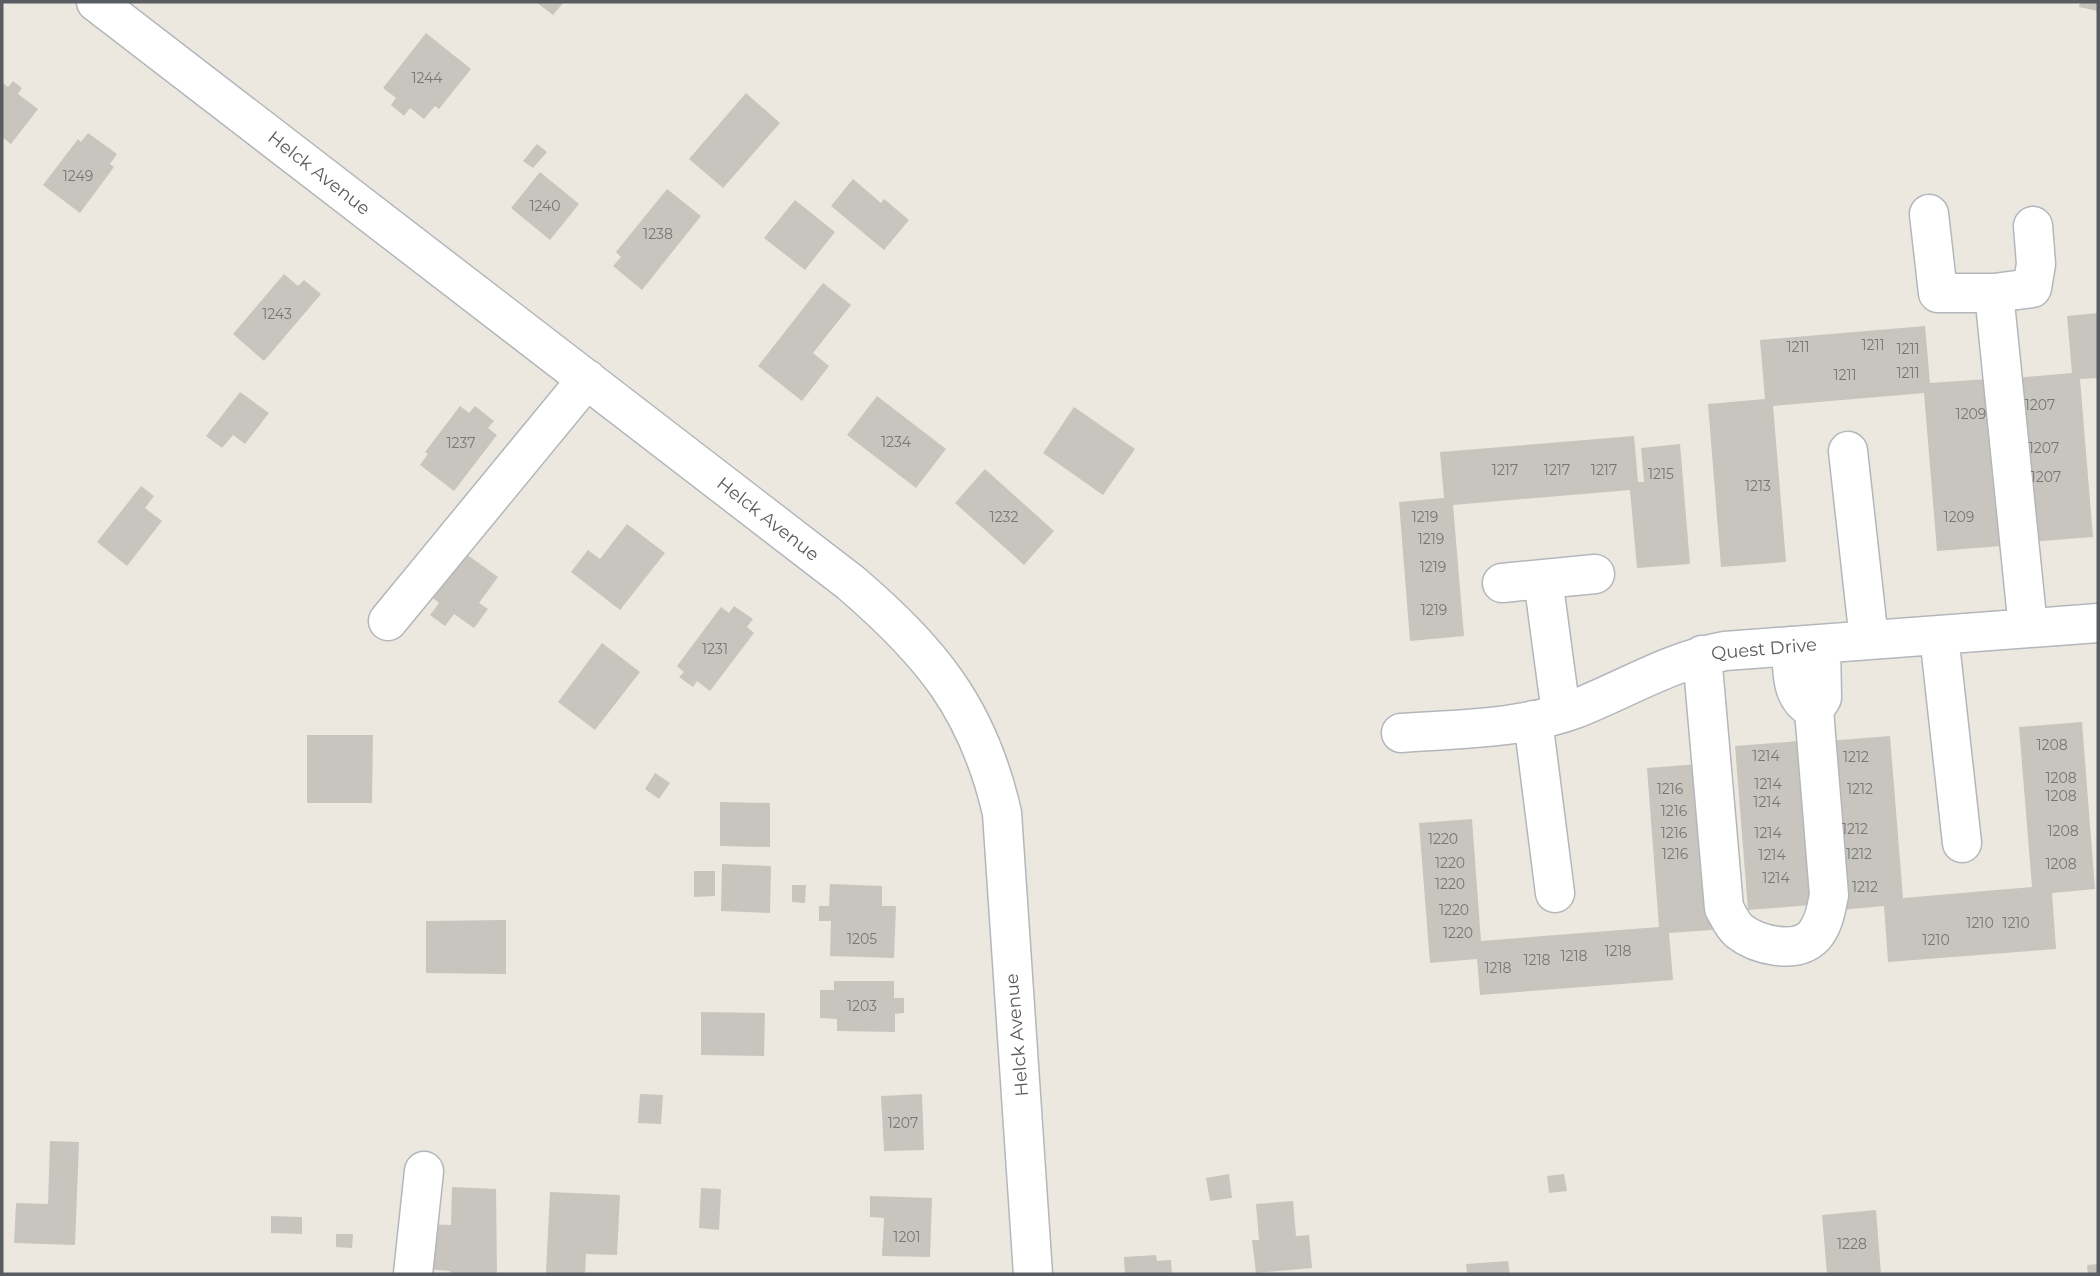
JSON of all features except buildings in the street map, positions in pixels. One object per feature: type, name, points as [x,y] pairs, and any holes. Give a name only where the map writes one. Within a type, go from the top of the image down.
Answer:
[{"type":"street","name":"Helck Avenue","points":[[96,2],[587,379],[890,616],[921,649],[967,711],[994,777],[1002,813],[1033,1274]]},
{"type":"street","points":[[1929,214],[1938,293],[1994,293],[2032,288],[2036,264],[2033,226]]},
{"type":"street","points":[[1994,293],[2028,628]]},
{"type":"street","points":[[388,621],[587,379]]},
{"type":"street","points":[[1848,451],[1869,640]]},
{"type":"street","points":[[1502,583],[1595,574]]},
{"type":"street","points":[[1543,579],[1555,893]]},
{"type":"street","name":"Quest Drive","points":[[1401,733],[1547,716],[1673,664],[1702,655],[2098,623]]},
{"type":"street","points":[[1939,635],[1962,843]]},
{"type":"street","points":[[1702,655],[1724,908],[1736,929],[1753,941],[1794,946],[1813,937],[1824,919],[1829,895],[1814,710],[1822,698],[1806,645]]},
{"type":"street","points":[[413,1274],[424,1171]]}]
